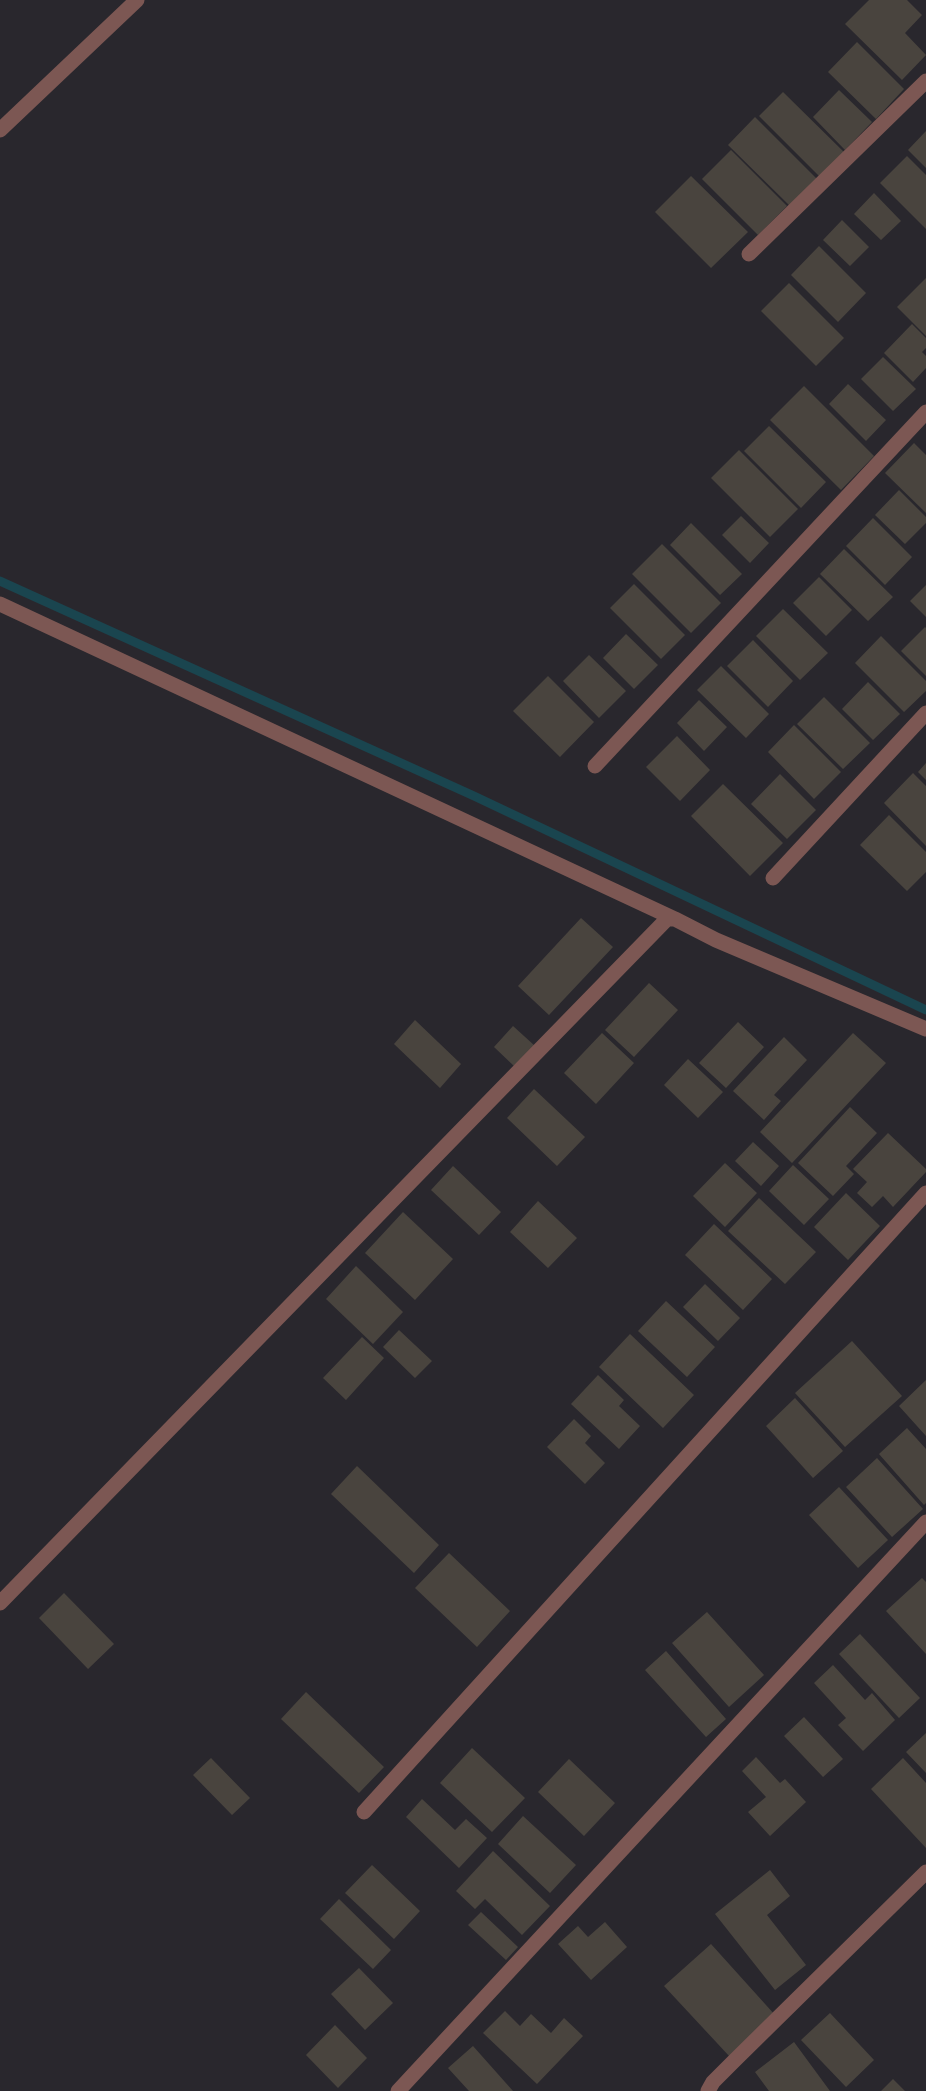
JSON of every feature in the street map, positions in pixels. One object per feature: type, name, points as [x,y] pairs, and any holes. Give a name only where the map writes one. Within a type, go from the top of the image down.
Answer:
[{"type":"street","points":[[0,130],[137,0]]},
{"type":"street","points":[[749,254],[926,81]]},
{"type":"street","points":[[595,766],[926,412]]},
{"type":"street","points":[[0,604],[716,940],[926,1029]]},
{"type":"street","points":[[773,878],[926,713]]},
{"type":"street","points":[[0,1603],[662,922],[675,919]]},
{"type":"street","points":[[364,1812],[926,1193]]},
{"type":"street","points":[[398,2091],[926,1521]]},
{"type":"street","points":[[708,2091],[713,2082],[926,1872]]},
{"type":"building","points":[[869,0],[907,0],[922,15],[905,33],[926,55],[902,80],[845,24]]},
{"type":"building","points":[[857,42],[904,89],[876,119],[828,72]]},
{"type":"building","points":[[839,90],[872,122],[845,150],[813,117]]},
{"type":"building","points":[[783,92],[847,155],[822,179],[759,116]]},
{"type":"building","points":[[755,117],[818,180],[791,207],[728,145]]},
{"type":"building","points":[[926,131],[926,168],[908,150]]},
{"type":"building","points":[[731,150],[787,206],[758,235],[702,179]]},
{"type":"building","points":[[907,156],[926,175],[926,229],[880,183]]},
{"type":"building","points":[[691,176],[748,232],[711,268],[655,212]]},
{"type":"building","points":[[874,193],[901,221],[881,240],[854,214]]},
{"type":"building","points":[[842,220],[869,247],[850,266],[823,240]]},
{"type":"building","points":[[819,246],[866,293],[838,322],[791,275]]},
{"type":"building","points":[[926,278],[926,336],[897,307]]},
{"type":"building","points":[[789,283],[844,338],[816,366],[761,311]]},
{"type":"building","points":[[912,324],[926,338],[926,348],[922,352],[926,356],[926,368],[913,382],[884,353]]},
{"type":"building","points":[[883,357],[916,389],[893,411],[861,379]]},
{"type":"building","points":[[848,384],[886,420],[866,441],[829,404]]},
{"type":"building","points":[[804,386],[874,456],[841,490],[770,420]]},
{"type":"building","points":[[769,426],[826,482],[801,508],[744,451]]},
{"type":"building","points":[[914,443],[926,455],[926,513],[885,473]]},
{"type":"building","points":[[739,450],[798,509],[770,537],[711,478]]},
{"type":"building","points":[[899,490],[926,517],[926,523],[905,544],[875,515]]},
{"type":"building","points":[[741,516],[769,543],[750,563],[722,535]]},
{"type":"building","points":[[873,518],[912,557],[885,585],[846,546]]},
{"type":"building","points":[[691,523],[742,574],[720,595],[670,545]]},
{"type":"building","points":[[662,544],[721,603],[691,633],[632,574]]},
{"type":"building","points":[[844,549],[893,597],[868,621],[820,574]]},
{"type":"building","points":[[819,577],[852,610],[826,636],[793,603]]},
{"type":"building","points":[[634,584],[685,635],[661,659],[610,608]]},
{"type":"building","points":[[926,585],[926,617],[910,601]]},
{"type":"building","points":[[783,609],[828,653],[800,680],[756,636]]},
{"type":"building","points":[[926,628],[926,676],[901,651]]},
{"type":"building","points":[[626,634],[658,665],[634,689],[603,658]]},
{"type":"building","points":[[881,636],[926,681],[926,691],[904,712],[855,663]]},
{"type":"building","points":[[753,640],[793,681],[768,707],[727,666]]},
{"type":"building","points":[[589,655],[626,691],[599,718],[563,681]]},
{"type":"building","points":[[721,666],[769,714],[746,738],[697,690]]},
{"type":"building","points":[[548,676],[594,722],[560,757],[513,711]]},
{"type":"building","points":[[868,682],[900,714],[873,740],[842,709]]},
{"type":"building","points":[[824,697],[870,743],[843,769],[797,724]]},
{"type":"building","points":[[699,700],[727,727],[704,751],[677,723]]},
{"type":"building","points":[[794,725],[841,772],[814,799],[768,752]]},
{"type":"building","points":[[677,736],[710,770],[680,801],[646,767]]},
{"type":"building","points":[[926,763],[926,780],[918,772]]},
{"type":"building","points":[[913,773],[926,786],[926,846],[884,803]]},
{"type":"building","points":[[780,774],[816,810],[787,839],[751,804]]},
{"type":"building","points":[[723,784],[783,843],[750,876],[691,816]]},
{"type":"building","points":[[889,815],[926,852],[926,872],[907,891],[860,845]]},
{"type":"building","points":[[581,918],[613,947],[549,1015],[518,986]]},
{"type":"building","points":[[649,983],[678,1010],[634,1057],[605,1030]]},
{"type":"building","points":[[415,1020],[461,1064],[440,1088],[394,1044]]},
{"type":"building","points":[[738,1022],[764,1047],[726,1088],[699,1063]]},
{"type":"building","points":[[513,1026],[535,1046],[515,1067],[494,1047]]},
{"type":"building","points":[[602,1033],[634,1063],[596,1104],[564,1073]]},
{"type":"building","points":[[853,1033],[886,1063],[792,1163],[760,1132]]},
{"type":"building","points":[[784,1037],[807,1060],[774,1095],[781,1101],[764,1120],[733,1091]]},
{"type":"building","points":[[688,1059],[723,1092],[698,1118],[664,1085]]},
{"type":"building","points":[[534,1089],[585,1137],[557,1166],[507,1118]]},
{"type":"building","points":[[850,1107],[877,1133],[846,1166],[854,1174],[833,1196],[798,1163]]},
{"type":"building","points":[[888,1133],[926,1169],[926,1172],[893,1207],[883,1196],[872,1207],[857,1193],[867,1182],[853,1169]]},
{"type":"building","points":[[753,1142],[779,1166],[761,1186],[735,1161]]},
{"type":"building","points":[[725,1163],[757,1193],[725,1227],[693,1196]]},
{"type":"building","points":[[793,1165],[829,1199],[804,1225],[769,1191]]},
{"type":"building","points":[[453,1166],[501,1212],[479,1235],[431,1190]]},
{"type":"building","points":[[846,1193],[880,1226],[848,1260],[814,1227]]},
{"type":"building","points":[[759,1198],[816,1252],[785,1284],[728,1231]]},
{"type":"building","points":[[538,1201],[577,1238],[548,1268],[510,1232]]},
{"type":"building","points":[[403,1212],[453,1259],[415,1300],[365,1253]]},
{"type":"building","points":[[714,1224],[772,1279],[743,1310],[685,1255]]},
{"type":"building","points":[[356,1266],[403,1312],[373,1344],[326,1299]]},
{"type":"building","points":[[705,1284],[740,1318],[718,1341],[683,1307]]},
{"type":"building","points":[[666,1301],[715,1347],[687,1377],[638,1331]]},
{"type":"building","points":[[399,1330],[432,1361],[415,1378],[383,1347]]},
{"type":"building","points":[[630,1334],[694,1395],[663,1428],[599,1367]]},
{"type":"building","points":[[362,1337],[384,1358],[346,1400],[323,1378]]},
{"type":"building","points":[[852,1341],[902,1396],[845,1447],[795,1393]]},
{"type":"building","points":[[598,1375],[624,1400],[619,1406],[640,1426],[619,1449],[571,1404]]},
{"type":"building","points":[[926,1380],[926,1436],[899,1406]]},
{"type":"building","points":[[795,1398],[843,1451],[813,1478],[766,1426]]},
{"type":"building","points":[[574,1419],[591,1436],[585,1443],[605,1463],[585,1484],[547,1447]]},
{"type":"building","points":[[907,1428],[926,1449],[926,1503],[924,1505],[879,1454]]},
{"type":"building","points":[[877,1458],[923,1509],[892,1537],[846,1487]]},
{"type":"building","points":[[357,1466],[439,1545],[414,1573],[331,1494]]},
{"type":"building","points":[[839,1487],[888,1540],[858,1568],[809,1515]]},
{"type":"building","points":[[449,1553],[510,1611],[477,1647],[415,1588]]},
{"type":"building","points":[[922,1578],[926,1582],[926,1654],[886,1611]]},
{"type":"building","points":[[64,1593],[114,1644],[88,1669],[39,1618]]},
{"type":"building","points":[[707,1612],[764,1675],[729,1707],[672,1643]]},
{"type":"building","points":[[860,1634],[920,1698],[899,1718],[839,1654]]},
{"type":"building","points":[[666,1651],[726,1719],[706,1737],[645,1670]]},
{"type":"building","points":[[833,1665],[865,1700],[872,1693],[895,1720],[863,1751],[838,1725],[846,1718],[814,1683]]},
{"type":"building","points":[[306,1692],[384,1767],[359,1793],[281,1719]]},
{"type":"building","points":[[804,1717],[843,1759],[823,1777],[784,1736]]},
{"type":"building","points":[[926,1733],[926,1773],[906,1752]]},
{"type":"building","points":[[472,1748],[525,1798],[492,1832],[440,1783]]},
{"type":"building","points":[[756,1757],[780,1783],[785,1779],[806,1802],[770,1836],[748,1812],[766,1797],[742,1771]]},
{"type":"building","points":[[211,1758],[250,1798],[232,1815],[193,1775]]},
{"type":"building","points":[[903,1758],[926,1783],[926,1848],[871,1789]]},
{"type":"building","points":[[569,1759],[615,1803],[584,1836],[538,1792]]},
{"type":"building","points":[[422,1799],[455,1830],[466,1819],[487,1838],[459,1868],[406,1817]]},
{"type":"building","points":[[523,1816],[576,1865],[550,1893],[498,1844]]},
{"type":"building","points":[[493,1851],[550,1906],[522,1935],[485,1899],[475,1909],[456,1891]]},
{"type":"building","points":[[372,1865],[420,1911],[394,1939],[345,1893]]},
{"type":"building","points":[[770,1870],[790,1896],[767,1915],[806,1965],[775,1990],[715,1914]]},
{"type":"building","points":[[339,1899],[391,1950],[373,1969],[320,1919]]},
{"type":"building","points":[[481,1912],[518,1947],[506,1960],[468,1925]]},
{"type":"building","points":[[605,1922],[627,1947],[591,1980],[558,1944],[578,1926],[588,1937]]},
{"type":"building","points":[[711,1944],[775,2015],[730,2057],[664,1986]]},
{"type":"building","points":[[359,1968],[393,2003],[365,2030],[331,1994]]},
{"type":"building","points":[[505,2011],[520,2026],[531,2014],[551,2033],[564,2018],[583,2036],[537,2084],[483,2033]]},
{"type":"building","points":[[830,2013],[874,2060],[846,2087],[801,2040]]},
{"type":"building","points":[[335,2025],[367,2058],[338,2088],[306,2055]]},
{"type":"building","points":[[794,2042],[830,2091],[769,2091],[755,2072]]},
{"type":"building","points":[[473,2046],[513,2091],[469,2091],[448,2068]]},
{"type":"building","points":[[893,2079],[905,2091],[881,2091]]},
{"type":"waterway","points":[[0,581],[474,796],[926,1010]]}]
